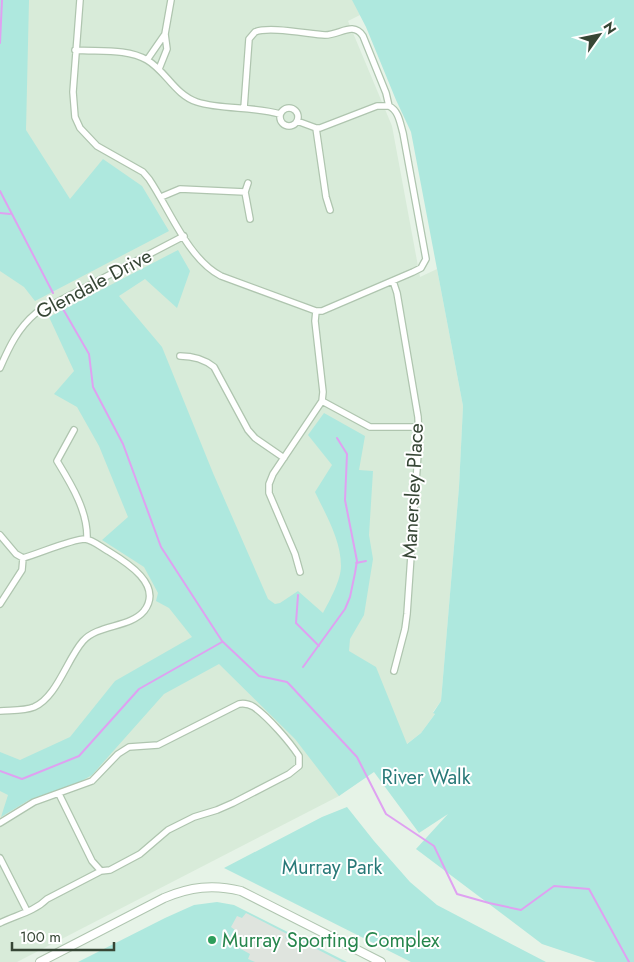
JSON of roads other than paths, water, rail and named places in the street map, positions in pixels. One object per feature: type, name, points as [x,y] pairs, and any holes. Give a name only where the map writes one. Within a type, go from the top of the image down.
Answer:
[{"type":"street","points":[[80,0],[72,105],[80,128],[97,146],[143,172],[161,197],[196,256],[212,271],[316,311],[328,310],[420,268],[426,259],[404,133],[395,110],[389,106],[377,106],[324,127],[316,128],[297,120]]},
{"type":"street","points":[[159,69],[167,49],[165,34],[171,0]]},
{"type":"street","points":[[244,108],[249,39],[255,32],[267,30],[328,35],[352,28],[357,29],[363,36],[386,93],[389,106]]},
{"type":"street","points":[[147,60],[165,34]]},
{"type":"street","points":[[75,50],[127,53],[147,60],[159,69],[183,94],[195,102],[280,114]]},
{"type":"street","points":[[290,108],[297,113],[297,120],[292,126],[287,126],[281,122],[280,114],[283,110],[290,108]]},
{"type":"street","points":[[316,128],[326,197],[330,210]]},
{"type":"street","points":[[248,183],[245,192],[250,219]]},
{"type":"street","points":[[161,197],[180,189],[245,192]]},
{"type":"street","name":"Glendale Drive","points":[[0,368],[15,335],[36,313],[184,236]]},
{"type":"street","name":"Manersley Place","points":[[393,281],[397,293],[418,427],[407,614],[403,639],[394,671]]},
{"type":"street","points":[[300,572],[295,554],[268,488],[273,474],[322,401],[316,311]]},
{"type":"street","points":[[180,356],[194,357],[214,366],[248,430],[255,438],[284,458]]},
{"type":"street","points":[[322,401],[370,427],[418,427]]},
{"type":"street","points":[[74,430],[57,461],[74,491],[82,510],[87,525],[87,540]]},
{"type":"street","points":[[0,535],[16,554],[23,558],[78,540],[87,540],[138,572],[149,594],[145,610],[136,617],[97,632],[84,640],[49,694],[40,703],[28,708],[0,711]]},
{"type":"street","points":[[0,604],[22,570],[23,558]]},
{"type":"street","points":[[0,823],[34,802],[92,780],[118,754],[129,747],[158,745],[243,704],[254,707],[269,721],[299,756],[299,766],[289,774],[224,807],[194,817],[168,830],[140,854],[110,870],[101,871],[47,899],[27,912],[0,923]]},
{"type":"street","points":[[59,794],[92,861],[101,871]]},
{"type":"street","points":[[0,858],[27,912]]},
{"type":"street","points":[[40,962],[164,898],[181,891],[210,886],[241,891],[381,962]]},
{"type":"waterway","points":[[0,43],[2,0]]},
{"type":"waterway","points":[[0,191],[53,293]]},
{"type":"waterway","points":[[0,213],[10,214]]},
{"type":"waterway","points":[[63,309],[89,354],[93,387],[123,444],[161,547],[222,641],[259,676],[287,682],[357,757],[386,814],[434,846],[457,894],[521,910],[554,886],[589,889],[629,962]]},
{"type":"waterway","points":[[303,667],[345,609],[350,597],[357,561],[345,500],[347,454],[337,438]]},
{"type":"waterway","points":[[356,563],[366,561]]},
{"type":"waterway","points":[[298,595],[296,623],[319,646]]},
{"type":"waterway","points":[[0,771],[22,779],[79,756],[139,689],[222,642]]},
{"type":"place","name":"Murray Sporting Complex","points":[[212,940]]},
{"type":"park label","name":"River Walk","points":[[426,777]]},
{"type":"park label","name":"Murray Park","points":[[332,867]]}]
